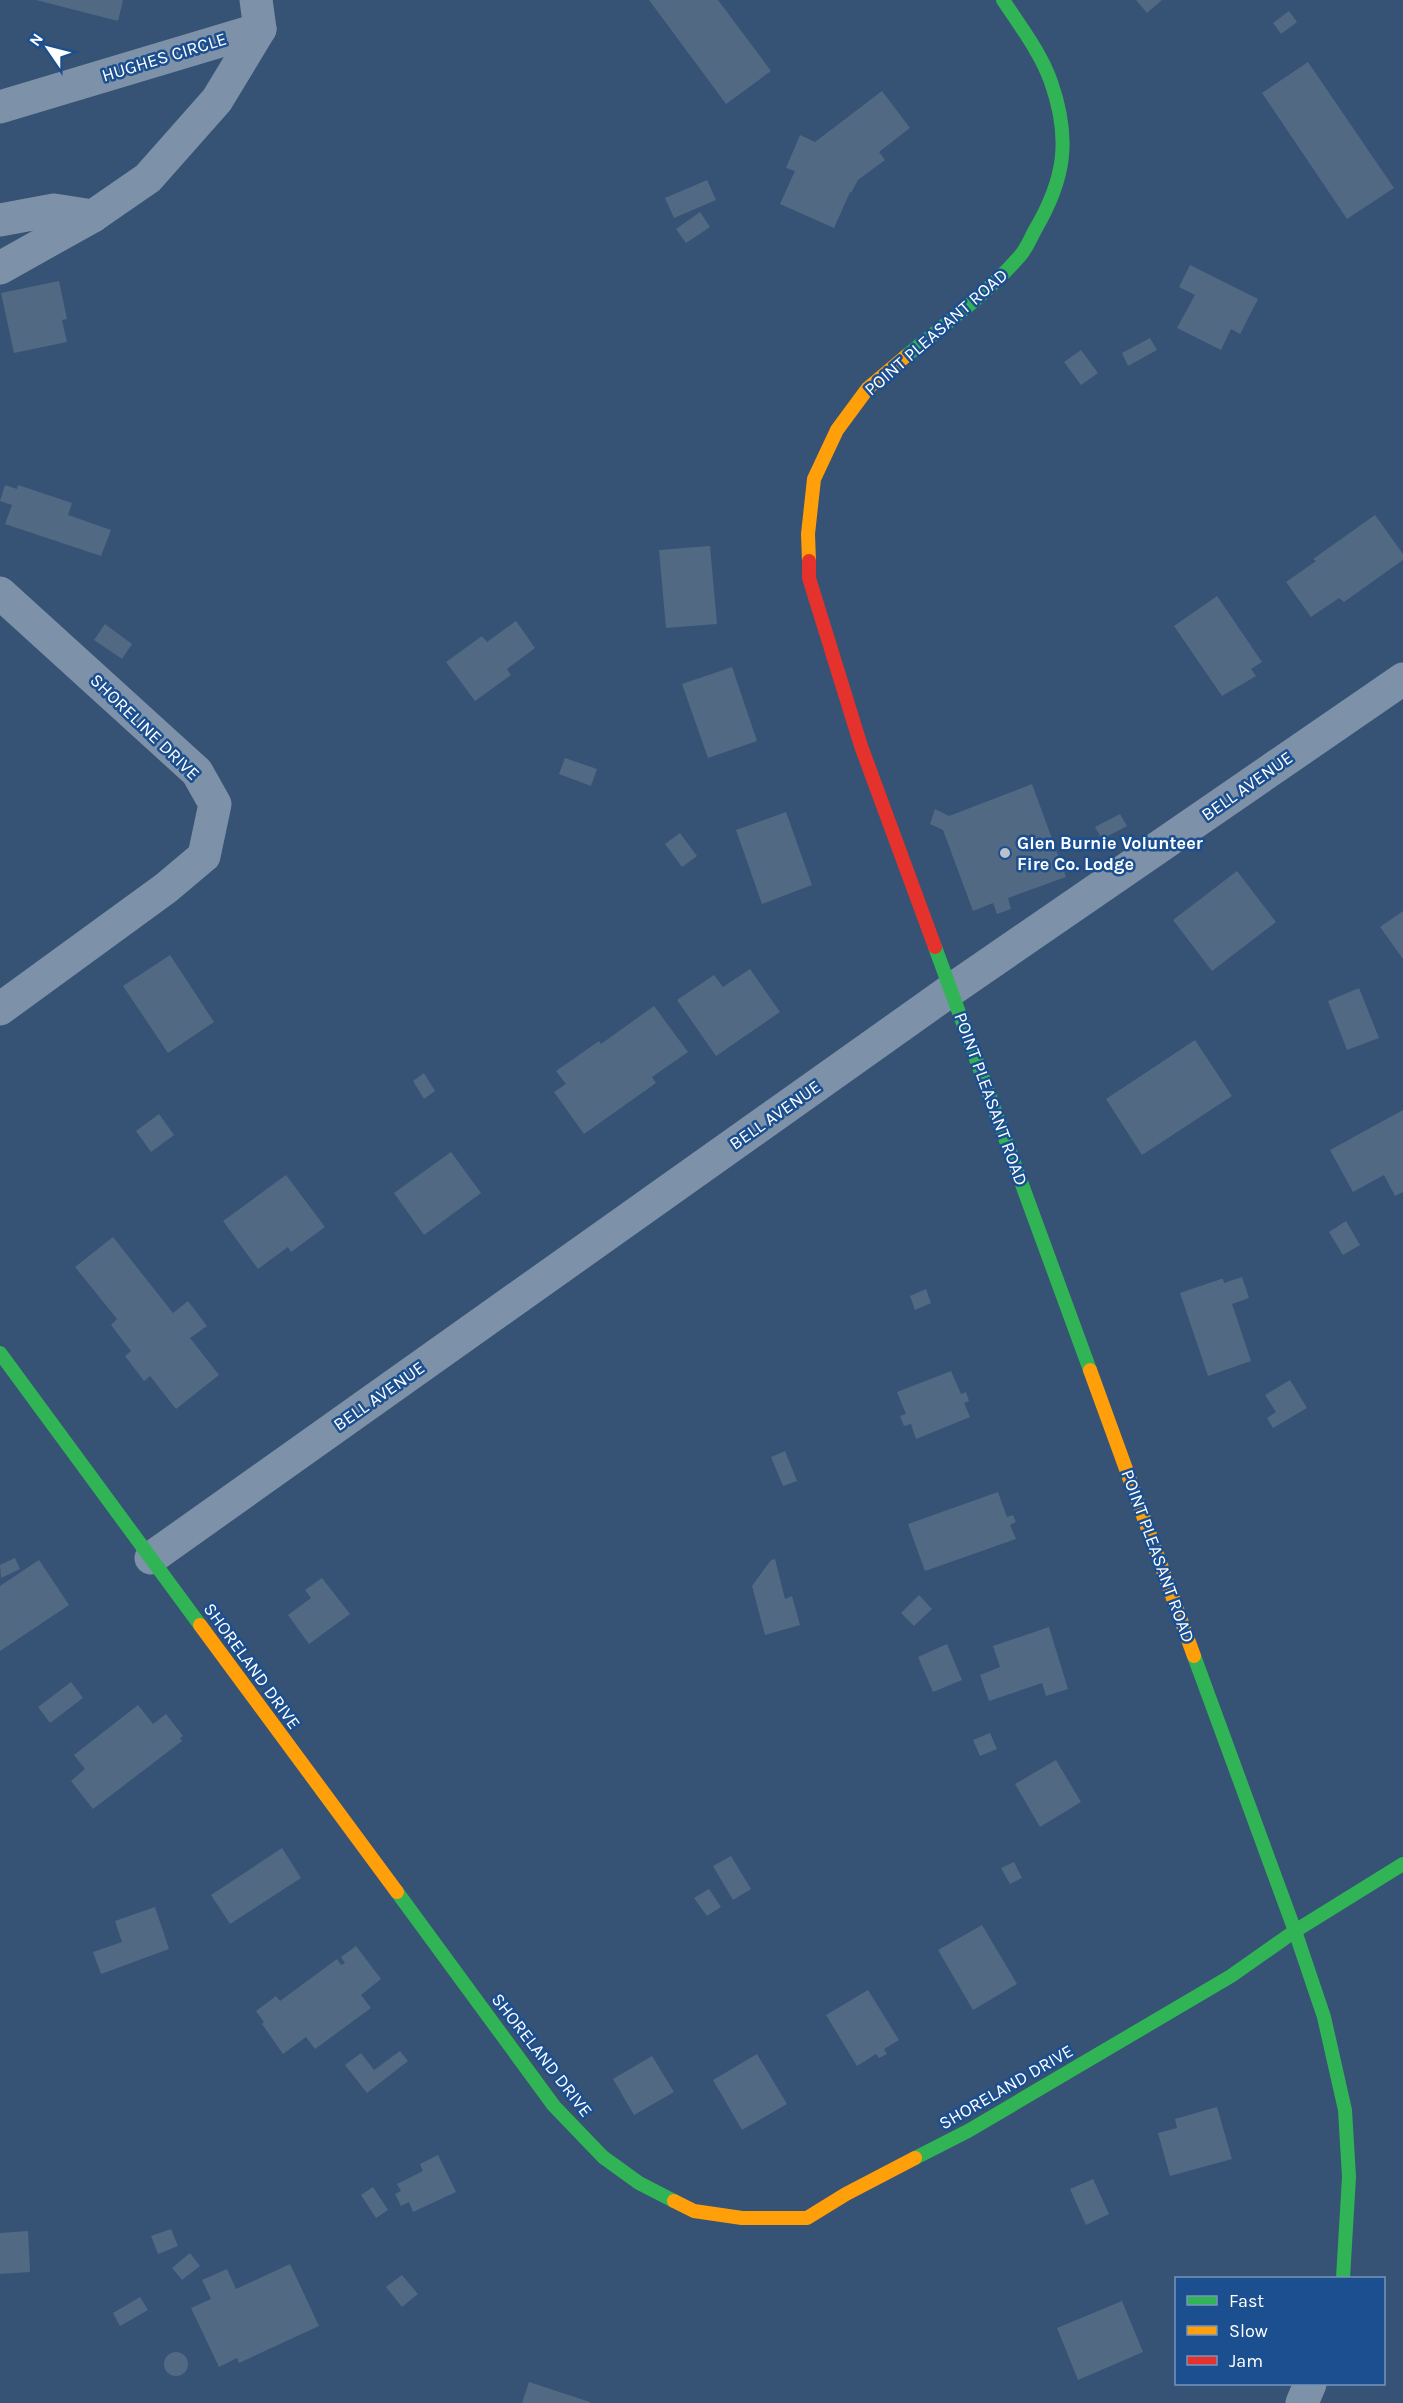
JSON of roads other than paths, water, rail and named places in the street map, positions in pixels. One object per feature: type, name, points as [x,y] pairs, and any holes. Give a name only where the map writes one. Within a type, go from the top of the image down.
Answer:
[{"type":"street","name":"POINT PLEASANT ROAD","points":[[1003,0],[1030,42],[1051,81],[1063,127],[1061,172],[1051,199],[1021,255],[996,282],[868,388],[843,422],[814,479],[808,534],[809,578],[861,746],[1295,1931],[1324,2017],[1345,2110],[1349,2177],[1343,2277]]},
{"type":"street","name":"HUGHES CIRCLE","points":[[0,107],[258,15]]},
{"type":"street","points":[[0,268],[93,216],[148,178],[218,100],[258,15]]},
{"type":"street","points":[[0,220],[54,210],[93,216]]},
{"type":"street","name":"SHORELINE DRIVE","points":[[0,593],[197,772],[215,804],[204,856],[166,888],[0,1009]]},
{"type":"street","name":"BELL AVENUE","points":[[151,1558],[951,990],[1403,679]]},
{"type":"street","name":"SHORELAND DRIVE","points":[[0,1353],[554,2106],[603,2157],[639,2183],[694,2211],[742,2218],[807,2218],[846,2194],[968,2131],[1231,1976],[1295,1931],[1403,1864]]},
{"type":"street","points":[[1302,2403],[1310,2385]]},
{"type":"place","name":"Glen Burnie Volunteer Fire Co. Lodge","points":[[1005,853]]}]
